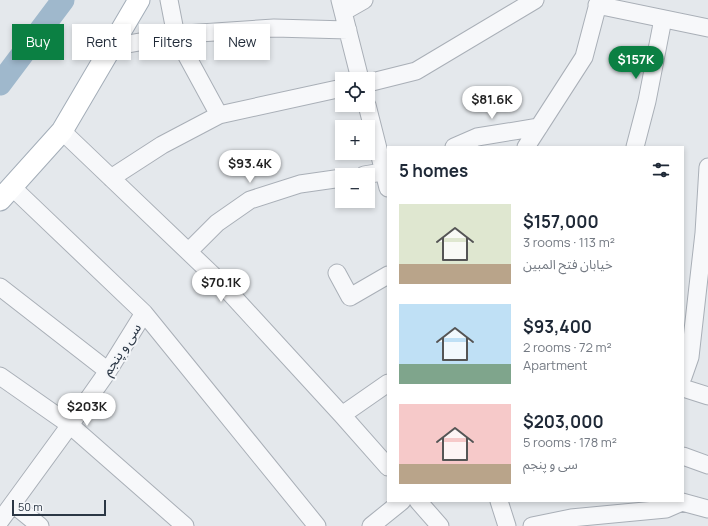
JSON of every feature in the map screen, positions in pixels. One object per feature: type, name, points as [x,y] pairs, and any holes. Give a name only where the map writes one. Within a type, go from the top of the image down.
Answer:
[{"type":"main road","points":[[125,24],[139,0]]},
{"type":"main road","points":[[6,193],[62,131],[103,60]]},
{"type":"street","points":[[170,0],[174,24]]},
{"type":"street","points":[[358,72],[342,6],[364,0]]},
{"type":"street","points":[[375,81],[416,71],[535,0]]},
{"type":"street","points":[[527,146],[584,57],[598,2],[663,19],[708,28]]},
{"type":"street","points":[[635,146],[647,101],[663,19]]},
{"type":"street","points":[[206,33],[274,28],[348,30]]},
{"type":"street","points":[[189,60],[219,115]]},
{"type":"street","points":[[111,178],[162,145],[219,115],[335,90]]},
{"type":"street","points":[[369,112],[387,177],[375,176]]},
{"type":"street","points":[[456,146],[477,137],[539,127]]},
{"type":"street","points":[[62,131],[219,281],[387,466]]},
{"type":"street","points":[[684,374],[690,357],[704,233],[708,168]]},
{"type":"street","points":[[189,251],[217,223],[250,200],[300,184],[335,179]]},
{"type":"street","points":[[6,193],[144,314],[317,526]]},
{"type":"street","points":[[337,273],[350,298],[387,277]]},
{"type":"street","points":[[0,287],[108,371]]},
{"type":"street","name":"سی و پنجم","points":[[0,521],[108,371],[144,314]]},
{"type":"street","points":[[342,415],[387,384]]},
{"type":"street","points":[[3,385],[70,425],[184,526]]},
{"type":"street","points":[[684,388],[708,396]]},
{"type":"street","points":[[684,456],[708,465]]},
{"type":"street","points":[[371,526],[401,502]]},
{"type":"street","points":[[419,502],[440,526]]},
{"type":"street","points":[[499,502],[507,526]]},
{"type":"street","points":[[532,526],[571,518],[666,509],[682,502],[708,509]]},
{"type":"street","points":[[12,504],[40,526]]},
{"type":"waterway","points":[[0,84],[63,0]]}]
